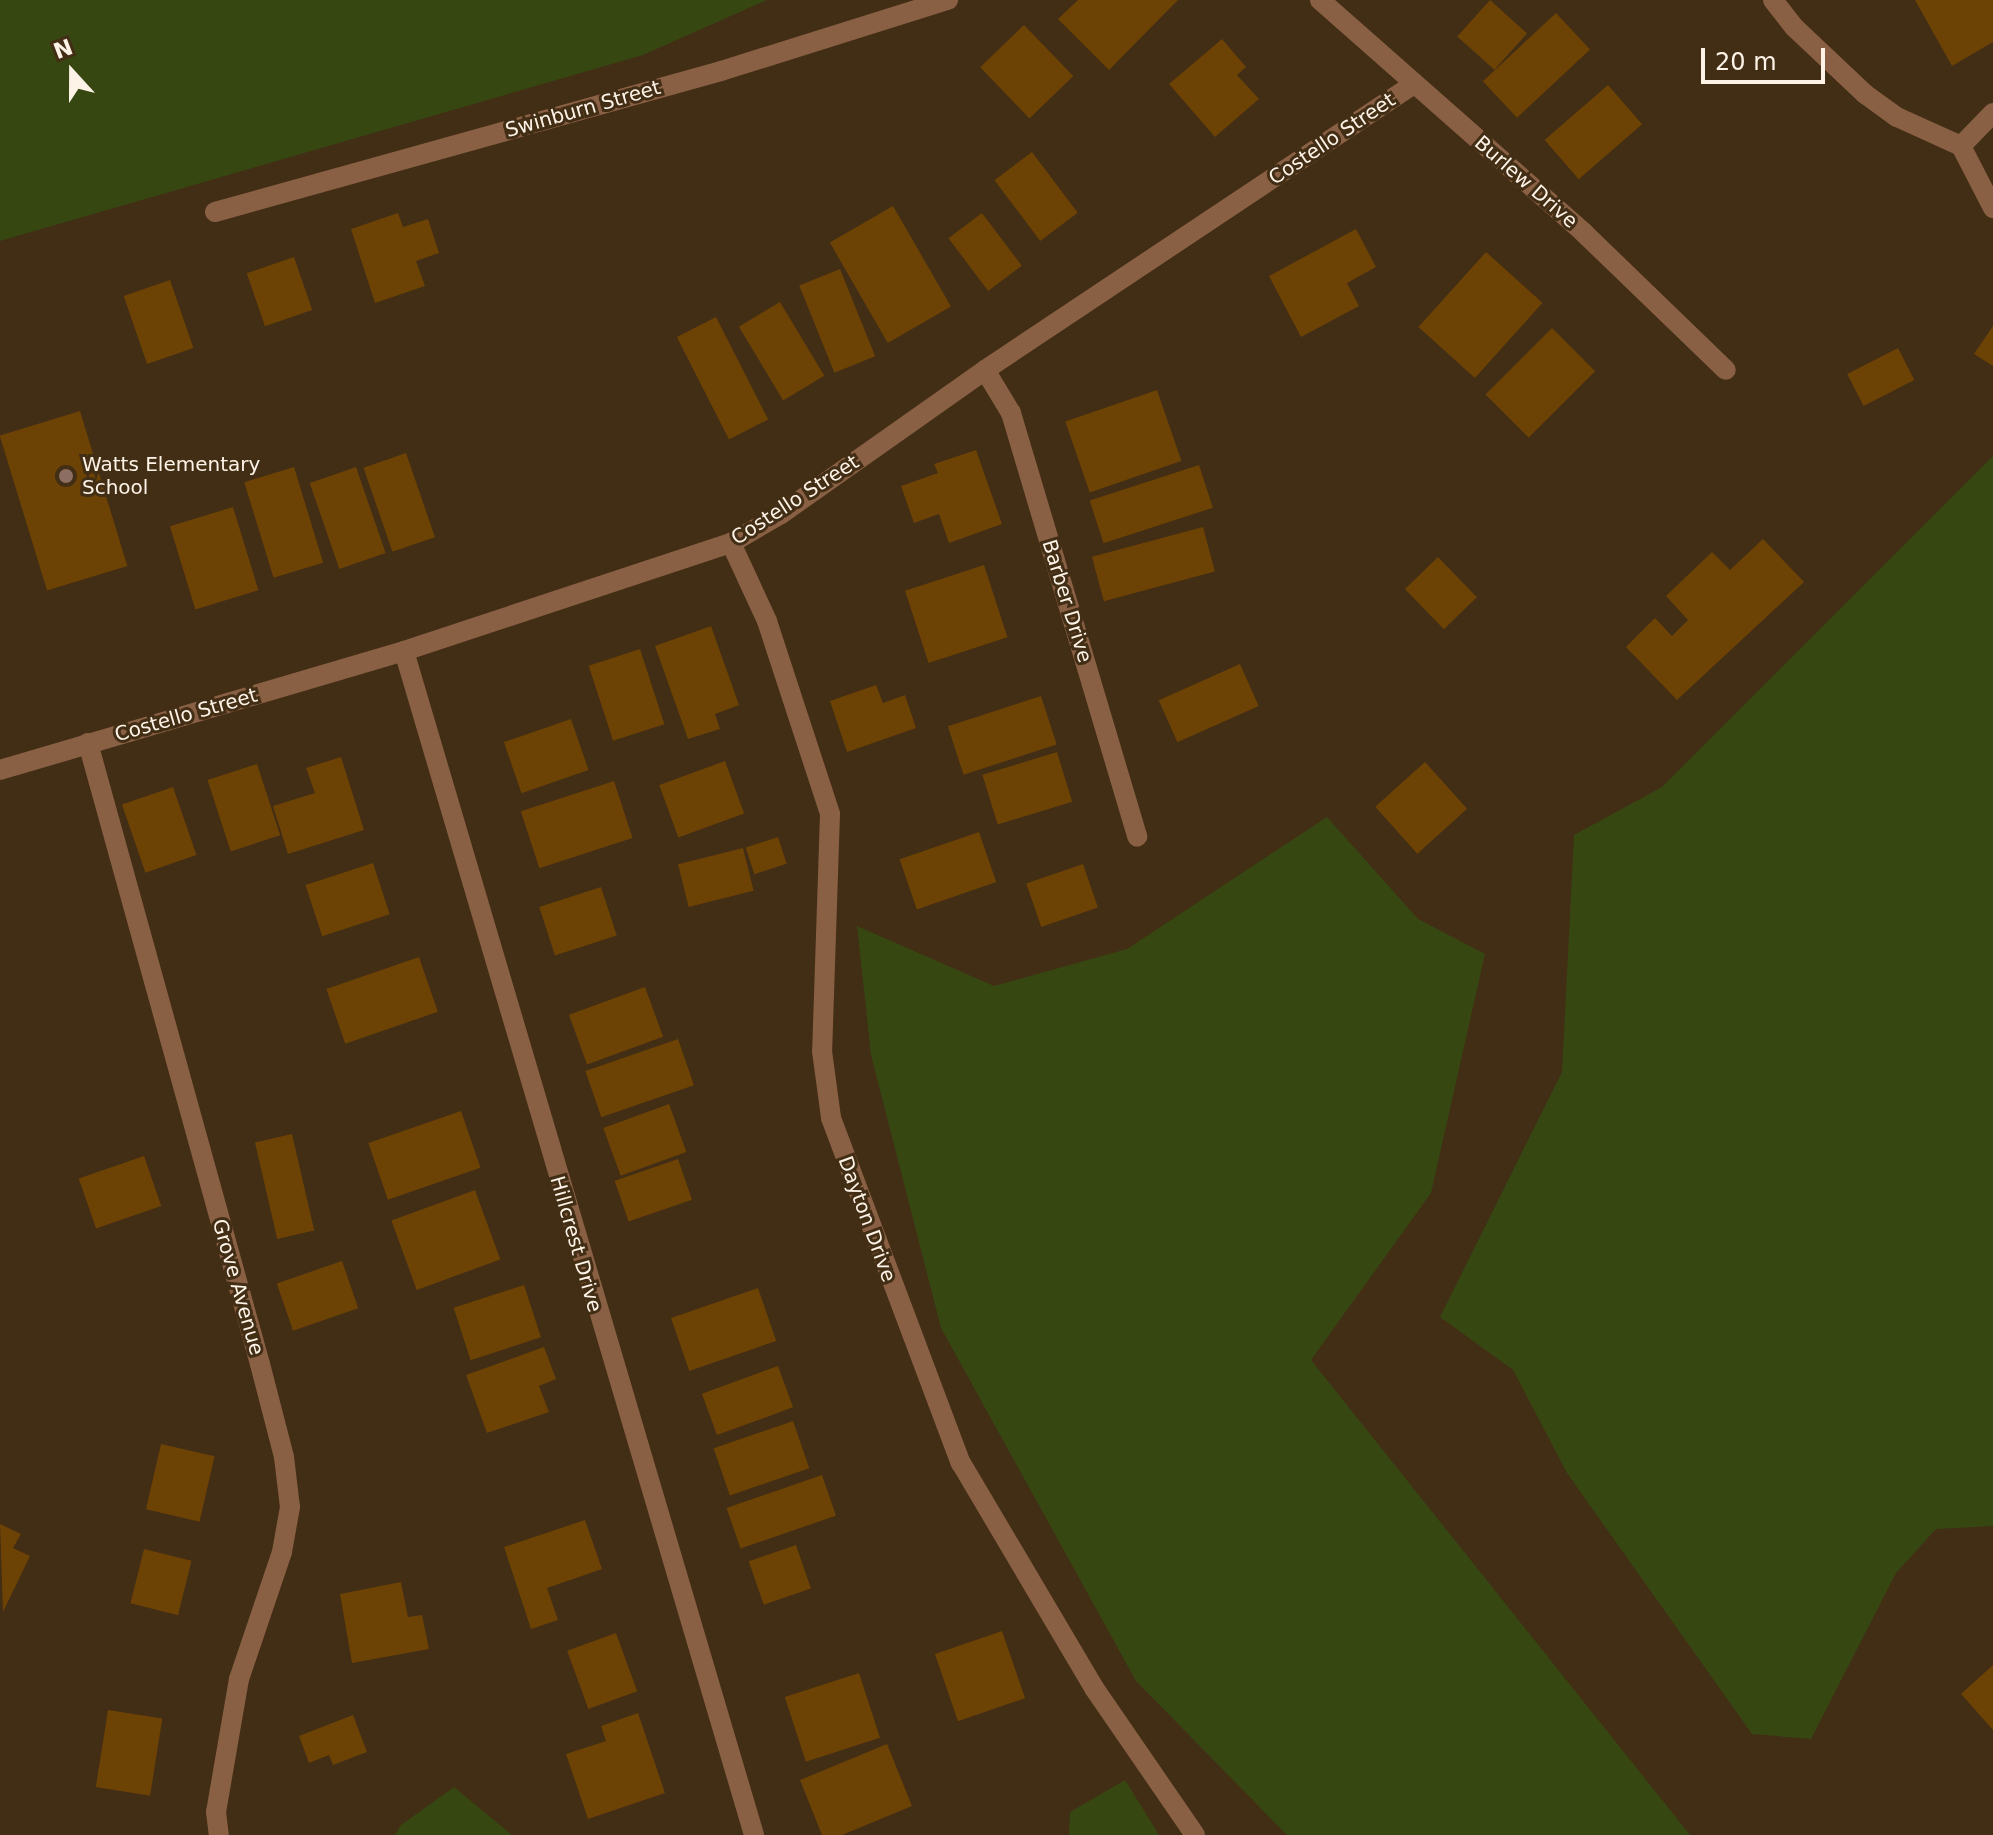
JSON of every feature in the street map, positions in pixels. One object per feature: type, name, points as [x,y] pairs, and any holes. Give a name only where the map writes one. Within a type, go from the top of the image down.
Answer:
[{"type":"street","name":"Swinburn Street","points":[[215,212],[721,71],[948,0]]},
{"type":"street","name":"Burlew Drive","points":[[1320,0],[1584,233],[1726,370]]},
{"type":"street","points":[[1773,0],[1794,27],[1865,94],[1897,117],[1961,146],[1993,208]]},
{"type":"street","name":"Costello Street","points":[[0,770],[404,651],[731,543],[781,514],[985,370],[1414,84]]},
{"type":"street","points":[[1961,146],[1993,113]]},
{"type":"street","name":"Barber Drive","points":[[985,370],[1011,413],[1137,837]]},
{"type":"street","name":"Dayton Drive","points":[[731,543],[767,621],[830,814],[822,1051],[831,1118],[961,1463],[1094,1688],[1195,1835]]},
{"type":"street","name":"Hillcrest Drive","points":[[404,651],[754,1835]]},
{"type":"street","name":"Grove Avenue","points":[[88,743],[260,1364],[284,1457],[290,1507],[282,1552],[239,1679],[216,1812],[219,1835]]},
{"type":"green space","points":[[0,0],[767,0],[643,55],[0,241]]},
{"type":"green space","points":[[1993,456],[1993,1526],[1936,1529],[1896,1573],[1811,1739],[1752,1734],[1567,1473],[1513,1370],[1440,1317],[1562,1072],[1574,835],[1662,787]]},
{"type":"green space","points":[[1327,817],[1418,919],[1485,954],[1431,1193],[1311,1360],[1690,1835],[1287,1835],[1136,1681],[941,1328],[871,1055],[857,926],[994,986],[1127,949]]},
{"type":"green space","points":[[1125,1780],[1159,1835],[1069,1835],[1070,1812]]},
{"type":"green space","points":[[454,1787],[512,1835],[395,1835],[401,1825]]},
{"type":"building","points":[[1078,0],[1178,0],[1109,70],[1058,19]]},
{"type":"building","points":[[1490,0],[1527,33],[1494,70],[1457,36]]},
{"type":"building","points":[[1915,0],[1993,0],[1993,42],[1952,66]]},
{"type":"building","points":[[1556,13],[1590,50],[1517,118],[1483,81]]},
{"type":"building","points":[[1024,25],[1073,76],[1029,118],[980,67]]},
{"type":"building","points":[[1222,39],[1246,67],[1237,75],[1259,99],[1215,137],[1169,84]]},
{"type":"building","points":[[1608,85],[1642,124],[1579,179],[1545,140]]},
{"type":"building","points":[[1032,152],[1078,213],[1040,241],[994,180]]},
{"type":"building","points":[[893,206],[951,306],[888,343],[830,242]]},
{"type":"building","points":[[398,213],[403,227],[428,219],[439,253],[416,261],[425,286],[375,303],[351,229]]},
{"type":"building","points":[[982,213],[1022,266],[988,291],[948,238]]},
{"type":"building","points":[[1356,229],[1376,267],[1347,283],[1359,306],[1301,337],[1269,276]]},
{"type":"building","points":[[1486,252],[1542,303],[1475,378],[1418,327]]},
{"type":"building","points":[[294,257],[312,310],[265,326],[247,273]]},
{"type":"building","points":[[840,269],[875,356],[834,373],[799,285]]},
{"type":"building","points":[[170,280],[193,348],[147,364],[124,296]]},
{"type":"building","points":[[780,302],[824,376],[783,400],[739,327]]},
{"type":"building","points":[[716,317],[768,419],[729,439],[677,337]]},
{"type":"building","points":[[1993,326],[1993,366],[1974,354]]},
{"type":"building","points":[[1552,328],[1595,371],[1529,438],[1486,394]]},
{"type":"building","points":[[1898,348],[1914,380],[1864,406],[1847,374]]},
{"type":"building","points":[[1157,390],[1181,461],[1090,492],[1065,422]]},
{"type":"building","points":[[80,411],[127,566],[47,590],[0,435]]},
{"type":"building","points":[[976,450],[1002,524],[949,543],[939,514],[914,523],[901,486],[938,473],[934,464]]},
{"type":"building","points":[[406,453],[435,537],[392,552],[363,468]]},
{"type":"building","points":[[1199,465],[1213,508],[1104,543],[1090,501]]},
{"type":"building","points":[[294,467],[323,563],[274,578],[244,482]]},
{"type":"building","points":[[356,467],[386,553],[339,569],[310,483]]},
{"type":"building","points":[[233,507],[258,590],[195,609],[170,526]]},
{"type":"building","points":[[1203,527],[1215,571],[1104,601],[1092,557]]},
{"type":"building","points":[[1763,539],[1804,582],[1677,700],[1626,647],[1655,618],[1672,636],[1688,620],[1666,596],[1712,552],[1730,570]]},
{"type":"building","points":[[1438,557],[1477,597],[1444,629],[1405,589]]},
{"type":"building","points":[[984,565],[1007,637],[929,663],[905,591]]},
{"type":"building","points":[[711,626],[739,705],[715,714],[720,729],[688,739],[655,646]]},
{"type":"building","points":[[640,649],[664,724],[613,741],[589,666]]},
{"type":"building","points":[[1240,664],[1259,706],[1177,742],[1159,700]]},
{"type":"building","points":[[876,685],[883,703],[905,695],[916,728],[847,752],[830,701]]},
{"type":"building","points":[[1041,696],[1057,745],[964,775],[948,726]]},
{"type":"building","points":[[571,719],[589,770],[521,793],[504,742]]},
{"type":"building","points":[[1057,752],[1072,802],[998,825],[982,775]]},
{"type":"building","points":[[341,757],[364,830],[288,854],[273,806],[315,793],[306,768]]},
{"type":"building","points":[[725,761],[744,814],[678,838],[659,785]]},
{"type":"building","points":[[1425,762],[1467,809],[1417,854],[1375,807]]},
{"type":"building","points":[[257,764],[280,835],[231,851],[208,780]]},
{"type":"building","points":[[614,781],[633,838],[539,868],[521,811]]},
{"type":"building","points":[[173,787],[196,855],[145,873],[122,805]]},
{"type":"building","points":[[979,832],[996,882],[917,909],[900,859]]},
{"type":"building","points":[[778,837],[787,864],[754,874],[746,848]]},
{"type":"building","points":[[743,848],[754,891],[689,907],[678,864]]},
{"type":"building","points":[[373,863],[390,914],[322,936],[305,885]]},
{"type":"building","points":[[1083,864],[1098,907],[1041,927],[1026,884]]},
{"type":"building","points":[[601,887],[617,936],[555,956],[539,907]]},
{"type":"building","points":[[419,957],[438,1012],[345,1044],[326,989]]},
{"type":"building","points":[[645,987],[663,1037],[587,1065],[569,1015]]},
{"type":"building","points":[[678,1039],[694,1085],[601,1117],[585,1071]]},
{"type":"building","points":[[669,1104],[686,1152],[621,1176],[603,1128]]},
{"type":"building","points":[[461,1111],[481,1168],[388,1200],[368,1143]]},
{"type":"building","points":[[292,1134],[314,1230],[277,1239],[255,1143]]},
{"type":"building","points":[[144,1156],[161,1206],[96,1229],[79,1178]]},
{"type":"building","points":[[678,1159],[692,1200],[629,1221],[615,1181]]},
{"type":"building","points":[[475,1190],[500,1260],[417,1290],[391,1220]]},
{"type":"building","points":[[342,1261],[358,1308],[293,1331],[277,1283]]},
{"type":"building","points":[[524,1285],[541,1337],[471,1360],[454,1308]]},
{"type":"building","points":[[758,1288],[776,1341],[689,1371],[671,1318]]},
{"type":"building","points":[[544,1347],[556,1379],[539,1386],[549,1412],[487,1433],[466,1375]]},
{"type":"building","points":[[778,1366],[793,1407],[717,1435],[702,1394]]},
{"type":"building","points":[[793,1421],[809,1468],[730,1496],[714,1448]]},
{"type":"building","points":[[161,1444],[215,1456],[200,1522],[146,1509]]},
{"type":"building","points":[[822,1475],[836,1516],[741,1549],[727,1508]]},
{"type":"building","points":[[585,1520],[602,1569],[547,1588],[558,1620],[531,1629],[504,1547]]},
{"type":"building","points":[[0,1524],[21,1534],[13,1548],[30,1556],[3,1612]]},
{"type":"building","points":[[796,1545],[811,1588],[764,1605],[749,1561]]},
{"type":"building","points":[[144,1549],[192,1561],[178,1615],[130,1603]]},
{"type":"building","points":[[401,1582],[408,1617],[422,1615],[429,1649],[352,1663],[340,1594]]},
{"type":"building","points":[[1002,1631],[1025,1698],[958,1721],[935,1654]]},
{"type":"building","points":[[616,1633],[637,1691],[588,1709],[567,1651]]},
{"type":"building","points":[[1993,1665],[1993,1730],[1961,1694]]},
{"type":"building","points":[[859,1673],[880,1738],[806,1762],[785,1697]]},
{"type":"building","points":[[108,1710],[162,1719],[150,1796],[96,1787]]},
{"type":"building","points":[[638,1713],[665,1793],[588,1819],[566,1754],[606,1741],[601,1726]]},
{"type":"building","points":[[353,1715],[367,1752],[333,1765],[329,1755],[309,1763],[299,1736]]},
{"type":"building","points":[[887,1744],[912,1806],[842,1835],[822,1835],[800,1780]]},
{"type":"place","name":"Watts Elementary School","points":[[66,476]]}]
